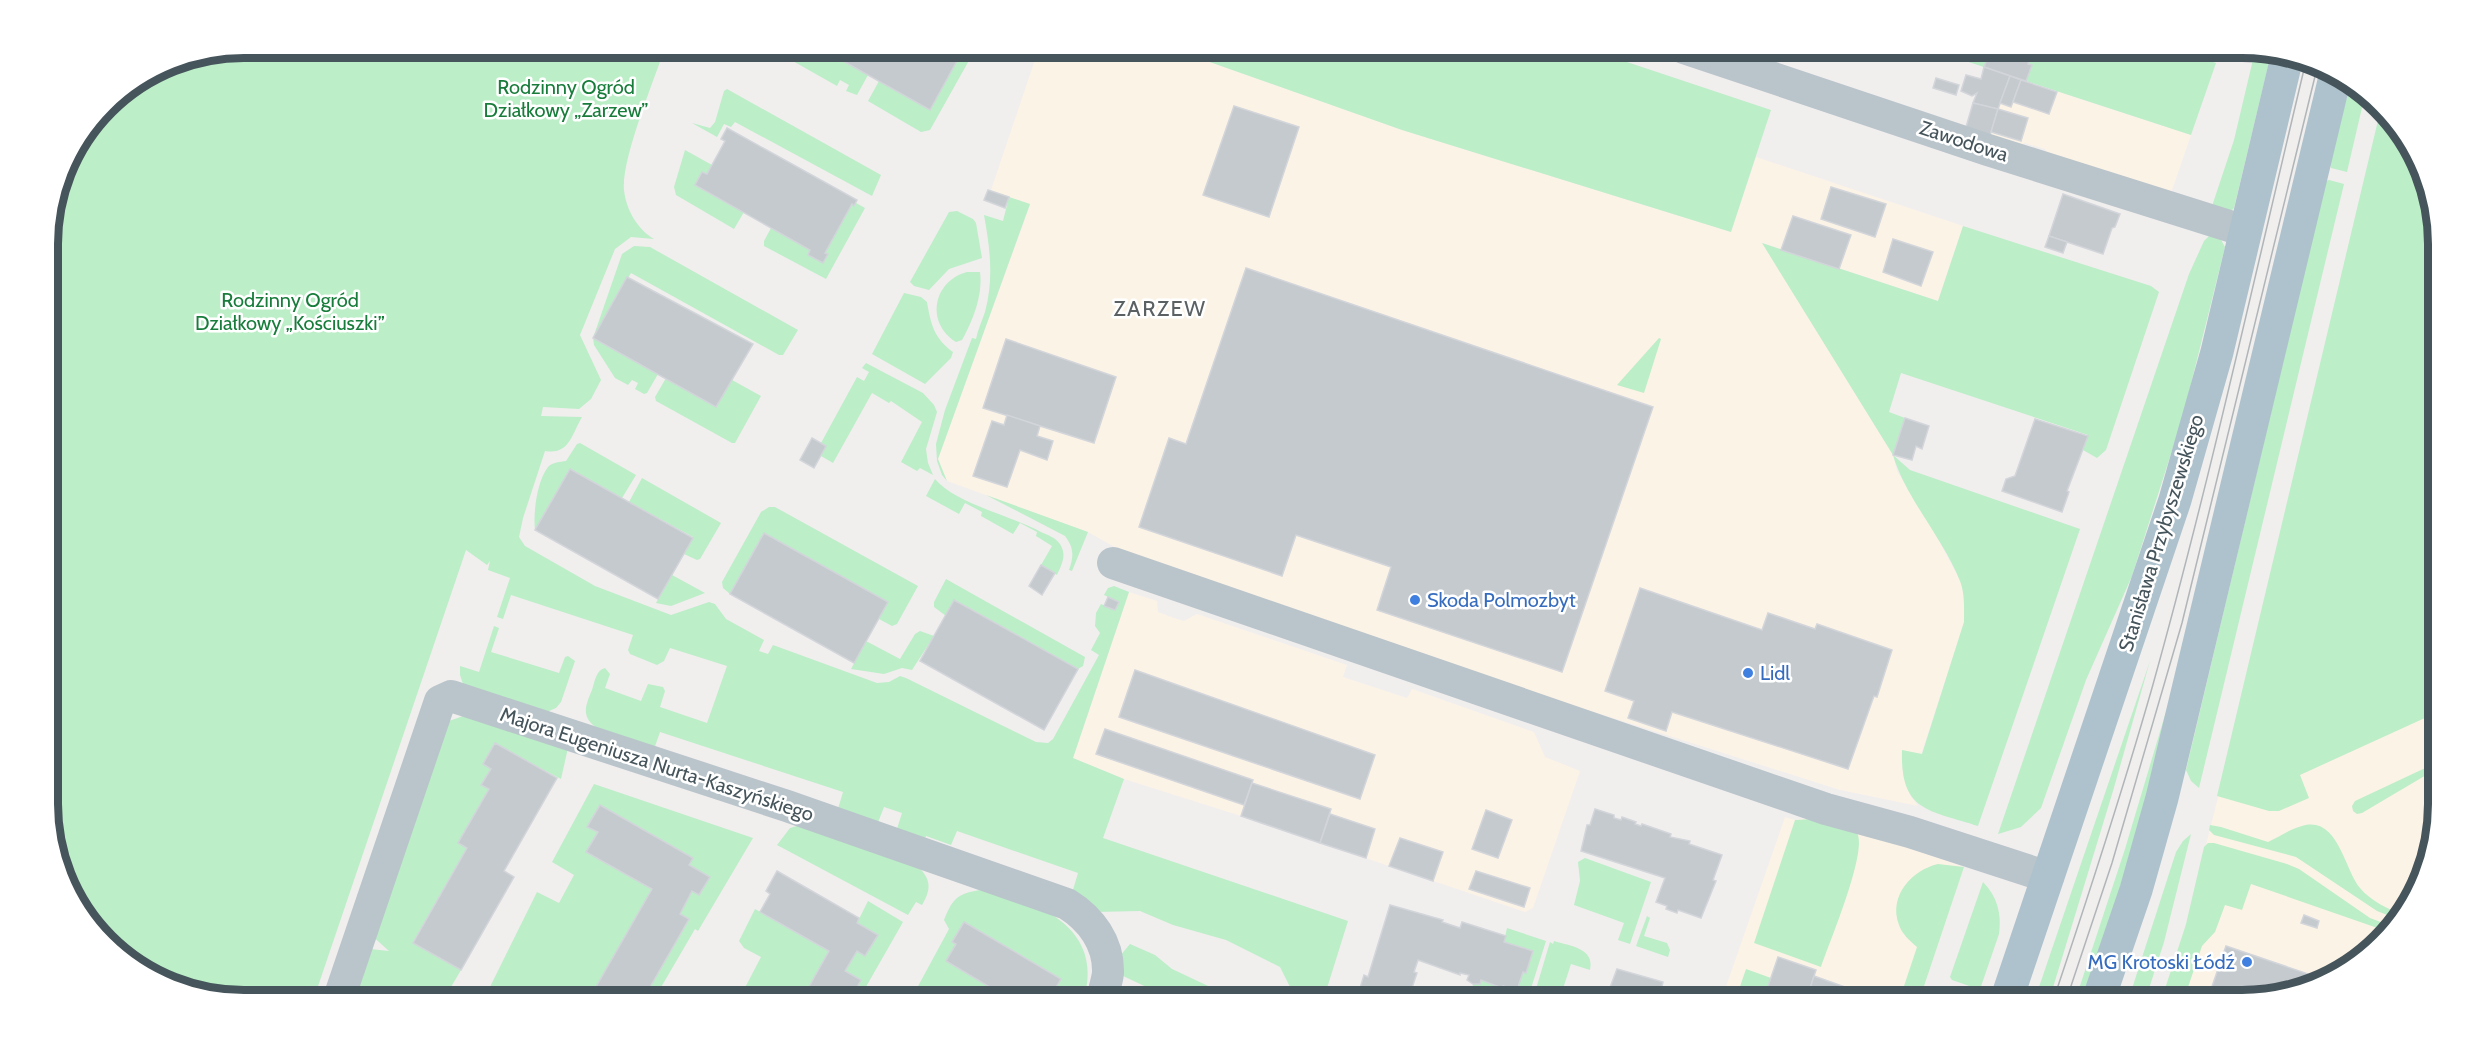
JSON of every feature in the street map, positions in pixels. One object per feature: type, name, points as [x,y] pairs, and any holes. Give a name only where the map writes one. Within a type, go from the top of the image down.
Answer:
[{"type":"main road","name":"Stanisława Przybyszewskiego","points":[[2010,990],[2175,500],[2217,352],[2285,64]]},
{"type":"main road","points":[[2102,990],[2136,890],[2162,798],[2334,84]]},
{"type":"street","name":"Zawodowa","points":[[1714,58],[1988,150],[2245,231]]},
{"type":"street","points":[[1113,563],[1826,809],[1876,822],[2048,877]]},
{"type":"street","name":"Majora Eugeniusza Nurta-Kaszyńskiego","points":[[342,990],[441,700],[451,696],[787,806],[1067,904],[1084,915],[1095,928],[1104,948],[1108,976],[1105,990]]},
{"type":"shaded area","points":[[1036,58],[1198,58],[1402,130],[1731,232],[1756,157],[1963,226],[1938,301],[1763,243],[1893,455],[1897,471],[1930,524],[1961,582],[1965,601],[1964,622],[1921,755],[1902,751],[1903,775],[1910,795],[1918,806],[1840,790],[1572,705],[1136,559],[1088,532],[947,481],[938,459],[1030,205],[991,190]]},
{"type":"shaded area","points":[[2010,76],[2191,135],[2170,196],[2052,161],[2045,149],[2025,143],[2013,149],[1988,142]]},
{"type":"shaded area","points":[[1129,592],[1157,601],[1158,612],[1171,617],[1184,621],[1197,614],[1347,665],[1343,677],[1407,698],[1412,689],[1534,732],[1545,757],[1580,771],[1533,908],[1525,912],[1124,779],[1073,758]]},
{"type":"shaded area","points":[[2428,713],[2428,804],[2426,828],[2418,864],[2408,887],[2389,918],[2355,952],[2324,971],[2301,981],[2253,990],[2165,990],[2186,924],[2227,762]]},
{"type":"shaded area","points":[[1820,816],[1964,867],[1923,990],[1725,990],[1785,817],[1795,820]]},
{"type":"green space","name":"Rodzinny Ogród Działkowy „Kościuszki”","points":[[245,58],[661,58],[633,140],[624,177],[624,190],[630,211],[642,230],[654,239],[631,237],[615,249],[580,335],[601,380],[591,399],[579,409],[543,407],[541,416],[582,417],[564,447],[559,450],[545,451],[519,537],[525,546],[595,586],[671,615],[709,602],[715,604],[726,619],[764,640],[759,651],[768,654],[773,645],[877,683],[889,682],[900,676],[1036,742],[1048,743],[1053,739],[1099,655],[1091,650],[1100,633],[1095,626],[1096,613],[1101,604],[1115,610],[1119,602],[1104,595],[1108,588],[1114,586],[1129,592],[1073,758],[1124,779],[1103,838],[1348,921],[1326,990],[1292,990],[1280,967],[1226,940],[1173,925],[1140,911],[1095,912],[1072,893],[1078,873],[957,831],[951,845],[926,836],[924,842],[896,832],[902,813],[884,807],[877,825],[837,812],[843,792],[660,732],[653,752],[603,732],[595,727],[586,713],[596,676],[602,669],[605,668],[610,674],[605,688],[641,701],[648,684],[663,687],[665,691],[660,707],[707,723],[727,666],[670,648],[664,661],[657,665],[630,654],[628,650],[633,635],[511,595],[503,619],[497,617],[510,578],[488,570],[490,561],[487,565],[466,550],[317,990],[233,990],[209,987],[185,981],[162,971],[141,959],[122,944],[90,908],[78,887],[68,864],[60,828],[58,804],[59,233],[65,197],[83,152],[113,113],[141,90],[185,68],[221,60]]},
{"type":"green space","points":[[787,58],[838,58],[868,75],[857,95],[846,91],[849,85],[840,80],[837,86]]},
{"type":"green space","points":[[958,58],[970,58],[930,130],[921,132],[868,101],[879,81],[930,109]]},
{"type":"green space","points":[[1198,58],[1615,58],[1771,110],[1731,232],[1402,130]]},
{"type":"green space","points":[[1956,58],[1987,58],[1984,67]]},
{"type":"green space","points":[[2031,58],[2201,58],[2216,63],[2191,135],[2026,81],[2032,66],[2028,64]]},
{"type":"green space","points":[[2253,59],[2269,61],[2234,208],[2231,211],[2210,212],[2234,140]]},
{"type":"green space","points":[[727,89],[881,175],[872,196],[735,122],[731,127],[724,124],[717,137],[692,123],[710,128],[715,122],[724,91]]},
{"type":"green space","points":[[2348,92],[2363,104],[2347,172],[2331,168]]},
{"type":"green space","points":[[2378,119],[2396,141],[2413,174],[2421,197],[2428,245],[2428,717],[2300,775],[2309,798],[2279,811],[2269,811],[2217,796]]},
{"type":"green space","points":[[685,150],[712,165],[707,174],[702,172],[695,185],[744,212],[734,229],[676,195],[674,187]]},
{"type":"green space","points":[[2326,181],[2344,184],[2199,788],[2191,781],[2186,770]]},
{"type":"green space","points":[[1009,197],[1030,204],[938,459],[947,481],[937,461],[936,444],[945,410],[972,338],[976,339],[988,300],[990,264],[984,215],[1003,221]]},
{"type":"green space","points":[[856,203],[865,208],[826,279],[764,246],[764,241],[771,228],[810,250],[808,255],[823,263],[828,255],[825,253],[852,204]]},
{"type":"green space","points":[[957,211],[976,223],[982,258],[949,269],[929,290],[914,286],[910,282],[949,212]]},
{"type":"green space","points":[[1963,226],[2151,286],[2159,292],[2106,450],[2097,458],[2083,450],[2088,435],[1901,373],[1889,412],[1905,418],[1893,455],[1762,243],[1938,301]]},
{"type":"green space","points":[[2210,235],[2220,238],[2225,247],[2183,416],[2132,576],[2086,680],[2041,808],[2021,827],[1998,834],[2189,274],[2204,241]]},
{"type":"green space","points":[[634,246],[650,247],[798,330],[783,355],[779,355],[631,273],[593,338],[622,254]]},
{"type":"green space","points":[[967,272],[980,272],[980,290],[970,324],[962,340],[956,342],[946,334],[940,324],[937,303],[940,293],[947,284],[955,277]]},
{"type":"green space","points":[[904,293],[921,297],[927,302],[937,336],[953,352],[951,358],[925,384],[872,354]]},
{"type":"green space","points":[[593,338],[658,374],[647,393],[644,394],[635,389],[638,383],[632,380],[628,385],[615,378],[594,345]]},
{"type":"green space","points":[[1659,338],[1661,339],[1644,393],[1617,385]]},
{"type":"green space","points":[[866,363],[923,393],[934,405],[937,412],[926,449],[933,475],[920,468],[917,471],[901,462],[922,422],[891,401],[889,403],[872,393],[833,463],[821,456],[826,446],[821,443],[857,377],[864,381],[869,372],[862,368]]},
{"type":"green space","points":[[666,378],[716,407],[732,380],[761,396],[735,443],[732,443],[656,401],[655,397]]},
{"type":"green space","points":[[580,443],[636,475],[622,498],[570,469],[535,530],[537,497],[544,473],[552,464],[566,461]]},
{"type":"green space","points":[[1893,455],[1910,470],[2080,529],[1978,826],[1945,816],[1921,805],[1912,797],[1906,786],[1902,750],[1922,754],[1964,622],[1964,601],[1962,586],[1953,565],[1906,486]]},
{"type":"green space","points":[[642,478],[721,523],[700,559],[697,560],[684,554],[693,537],[629,502]]},
{"type":"green space","points":[[935,479],[956,495],[1028,526],[1056,540],[1062,548],[1063,556],[1057,575],[1041,565],[1052,546],[1036,536],[1037,532],[1020,523],[1013,534],[981,516],[982,512],[965,503],[959,514],[926,496]]},
{"type":"green space","points":[[986,495],[1088,532],[1072,571],[1069,570],[1072,548],[1065,536]]},
{"type":"green space","points":[[769,507],[775,507],[918,586],[897,624],[892,626],[879,619],[888,602],[764,533],[730,594],[723,588],[722,582],[761,512]]},
{"type":"green space","points":[[672,575],[705,593],[671,606],[656,603]]},
{"type":"green space","points":[[946,579],[1085,657],[1083,666],[1078,669],[955,600],[946,616],[934,607],[934,602]]},
{"type":"green space","points":[[494,626],[499,628],[491,652],[559,673],[565,657],[568,656],[575,661],[561,702],[556,708],[542,714],[463,684],[460,666],[479,672]]},
{"type":"green space","points":[[920,631],[934,636],[912,670],[902,668],[884,674],[851,669],[866,641],[900,659],[915,634]]},
{"type":"green space","points":[[2182,658],[2133,851],[2087,990],[2079,990],[2125,849]]},
{"type":"green space","points":[[2150,661],[2052,990],[2038,990]]},
{"type":"green space","points":[[466,715],[568,748],[561,779],[494,744],[483,764],[491,769],[481,785],[489,789],[459,843],[467,848],[413,942],[461,970],[451,987],[457,990],[352,990],[370,949],[389,951],[370,934],[449,721]]},
{"type":"green space","points":[[2428,767],[2428,774],[2362,813],[2357,814],[2353,811],[2352,806],[2355,801]]},
{"type":"green space","points":[[594,784],[753,838],[698,931],[695,929],[659,990],[648,990],[689,920],[680,914],[692,891],[699,895],[710,877],[689,865],[693,858],[600,806],[588,826],[598,832],[587,852],[652,889],[594,990],[488,990],[537,892],[559,903],[574,875],[552,862]]},
{"type":"green space","points":[[1812,819],[1857,833],[1859,843],[1853,877],[1821,967],[1754,943],[1795,820]]},
{"type":"green space","points":[[800,825],[915,864],[927,878],[929,888],[922,905],[916,902],[908,915],[777,845],[790,828]]},
{"type":"green space","points":[[2210,825],[2221,827],[2268,842],[2302,826],[2314,825],[2324,828],[2339,846],[2360,888],[2369,897],[2394,911],[2390,916],[2377,911],[2296,857],[2214,835],[2209,830]]},
{"type":"green space","points":[[2191,834],[2164,942],[2149,990],[2132,990],[2176,852]]},
{"type":"green space","points":[[2208,843],[2214,843],[2299,869],[2370,918],[2384,923],[2379,929],[2251,884],[2242,910],[2225,905],[2215,932],[2202,946],[2187,990],[2165,990],[2186,924],[2204,847]]},
{"type":"green space","points":[[1585,858],[1651,882],[1630,944],[1618,940],[1624,923],[1574,905],[1580,881],[1578,862]]},
{"type":"green space","points":[[1938,864],[1964,867],[1923,990],[1903,990],[1917,947],[1900,928],[1896,914],[1897,904],[1911,878],[1928,867]]},
{"type":"green space","points":[[1983,882],[1995,899],[2000,927],[1980,990],[1952,980],[1950,977]]},
{"type":"green space","points":[[980,890],[1029,905],[1047,912],[1065,924],[1074,933],[1085,954],[1088,976],[1086,990],[1054,990],[1060,978],[964,922],[952,942],[956,944],[946,961],[995,990],[916,990],[949,929],[944,920],[950,907],[957,898]]},
{"type":"green space","points":[[868,901],[903,922],[864,990],[855,990],[861,980],[845,971],[857,951],[865,955],[877,935],[857,923]]},
{"type":"green space","points":[[755,909],[829,951],[807,990],[744,990],[761,957],[744,948],[739,941]]},
{"type":"green space","points":[[1647,916],[1650,918],[1644,936],[1667,943],[1670,950],[1668,957],[1636,946]]},
{"type":"green space","points":[[1507,928],[1546,941],[1530,990],[1517,990],[1533,952],[1504,942]]},
{"type":"green space","points":[[1554,941],[1585,952],[1591,963],[1590,970],[1571,964],[1563,990],[1536,990],[1550,942],[1553,944]]},
{"type":"green space","points":[[1130,944],[1155,955],[1172,969],[1217,990],[1153,990],[1121,975],[1119,957]]},
{"type":"green space","points":[[1746,969],[1771,978],[1767,990],[1739,990]]},
{"type":"green space","points":[[1481,980],[1502,988],[1503,986],[1517,990],[1472,990],[1473,984],[1480,984]]},
{"type":"building","points":[[838,58],[959,58],[930,110]]},
{"type":"building","points":[[1987,58],[2030,58],[2028,64],[2032,65],[2026,81],[1984,67]]},
{"type":"building","points":[[1984,67],[2010,76],[1998,109],[1973,103],[1977,93],[1972,96],[1961,91],[1966,75],[1981,79]]},
{"type":"building","points":[[2010,76],[2021,80],[2011,107],[2000,103]]},
{"type":"building","points":[[1936,78],[1959,85],[1956,95],[1933,88]]},
{"type":"building","points":[[2021,80],[2057,92],[2049,114],[2013,102]]},
{"type":"building","points":[[1973,103],[1998,109],[1988,142],[1964,134]]},
{"type":"building","points":[[1234,106],[1299,127],[1269,217],[1203,195]]},
{"type":"building","points":[[1998,109],[2028,118],[2021,141],[1991,132]]},
{"type":"building","points":[[727,128],[857,200],[854,206],[852,204],[825,253],[828,254],[823,263],[808,255],[810,250],[695,185],[702,172],[707,174],[725,141],[721,139]]},
{"type":"building","points":[[1831,187],[1886,204],[1875,237],[1821,219]]},
{"type":"building","points":[[988,190],[1009,197],[1005,208],[984,200]]},
{"type":"building","points":[[2063,194],[2120,214],[2115,227],[2112,228],[2103,254],[2049,236]]},
{"type":"building","points":[[1793,216],[1851,235],[1839,269],[1781,250]]},
{"type":"building","points":[[2049,236],[2067,242],[2063,253],[2045,247]]},
{"type":"building","points":[[1893,239],[1933,252],[1921,286],[1883,272]]},
{"type":"building","points":[[1246,268],[1653,407],[1562,672],[1377,610],[1391,567],[1296,535],[1282,576],[1139,527],[1169,438],[1186,444]]},
{"type":"building","points":[[627,277],[753,344],[716,407],[593,338]]},
{"type":"building","points":[[1006,339],[1116,377],[1094,443],[983,408]]},
{"type":"building","points":[[1007,415],[1040,426],[1037,436],[1053,441],[1047,460],[1020,450],[1007,487],[973,476],[992,421],[1004,425]]},
{"type":"building","points":[[1905,418],[1929,426],[1922,449],[1916,446],[1912,460],[1893,455]]},
{"type":"building","points":[[2035,419],[2088,436],[2067,491],[2069,492],[2062,512],[2002,491],[2006,479],[2015,476]]},
{"type":"building","points":[[812,438],[826,446],[814,468],[800,460]]},
{"type":"building","points":[[570,469],[693,538],[658,599],[535,530]]},
{"type":"building","points":[[764,533],[888,602],[854,663],[730,594]]},
{"type":"building","points":[[1041,565],[1055,573],[1042,595],[1029,586]]},
{"type":"building","name":"Lidl","points":[[1640,588],[1762,630],[1768,613],[1815,629],[1817,624],[1892,650],[1877,697],[1874,696],[1848,769],[1672,712],[1666,731],[1628,718],[1634,701],[1605,691]]},
{"type":"building","points":[[1108,597],[1119,602],[1115,610],[1104,606]]},
{"type":"building","points":[[954,600],[1078,669],[1044,730],[920,661]]},
{"type":"building","points":[[1135,670],[1375,755],[1360,799],[1119,717]]},
{"type":"building","points":[[1105,729],[1253,780],[1244,805],[1096,754]]},
{"type":"building","points":[[495,743],[557,778],[504,871],[514,877],[461,970],[413,943],[467,848],[458,843],[489,789],[481,785],[491,769],[483,764]]},
{"type":"building","points":[[1252,783],[1331,809],[1320,843],[1241,816]]},
{"type":"building","points":[[600,805],[693,858],[689,865],[710,877],[699,895],[692,891],[680,914],[689,919],[648,990],[594,990],[652,889],[586,852],[598,832],[587,827]]},
{"type":"building","points":[[1595,809],[1614,815],[1614,818],[1621,820],[1622,817],[1636,822],[1635,824],[1641,826],[1642,824],[1671,834],[1670,837],[1690,841],[1689,844],[1722,855],[1713,880],[1716,881],[1701,918],[1678,910],[1677,913],[1656,902],[1665,878],[1581,851],[1587,825],[1590,825]]},
{"type":"building","points":[[1486,810],[1512,820],[1498,858],[1472,849]]},
{"type":"building","points":[[1330,814],[1375,829],[1366,858],[1320,843]]},
{"type":"building","points":[[1400,838],[1443,852],[1433,881],[1389,866]]},
{"type":"building","points":[[777,871],[859,918],[857,923],[878,935],[865,956],[857,951],[845,971],[861,980],[855,990],[807,990],[829,951],[760,912],[770,894],[766,891]]},
{"type":"building","points":[[1476,871],[1530,888],[1524,907],[1469,889]]},
{"type":"building","points":[[1390,905],[1443,920],[1442,922],[1460,928],[1462,922],[1506,936],[1504,942],[1533,951],[1526,973],[1523,972],[1517,990],[1503,986],[1502,988],[1481,980],[1480,984],[1473,984],[1467,980],[1469,975],[1460,973],[1460,975],[1418,960],[1414,972],[1417,973],[1410,990],[1359,990],[1364,975],[1368,977]]},
{"type":"building","points":[[2304,915],[2319,921],[2317,928],[2301,923]]},
{"type":"building","points":[[964,922],[1061,979],[1054,990],[995,990],[946,961],[956,944],[952,942]]},
{"type":"building","name":"MG Krotoski Łódź","points":[[2226,946],[2313,976],[2277,987],[2253,990],[2211,990]]},
{"type":"building","points":[[1778,957],[1816,970],[1810,990],[1767,990]]},
{"type":"building","points":[[1617,969],[1663,982],[1661,990],[1609,990]]},
{"type":"building","points":[[1814,976],[1853,990],[1810,990]]},
{"type":"tram line","points":[[2057,990],[2129,767],[2173,610],[2213,454],[2304,69]]},
{"type":"tram line","points":[[2070,990],[2112,863],[2182,623],[2315,74]]},
{"type":"place","name":"Skoda Polmozbyt","points":[[1415,600]]},
{"type":"place","name":"Lidl","points":[[1748,673]]},
{"type":"place","name":"MG Krotoski Łódź","points":[[2247,962]]},
{"type":"district","name":"ZARZEW","points":[[1160,308]]},
{"type":"park label","name":"Rodzinny Ogród Działkowy „Zarzew”","points":[[566,98]]}]
